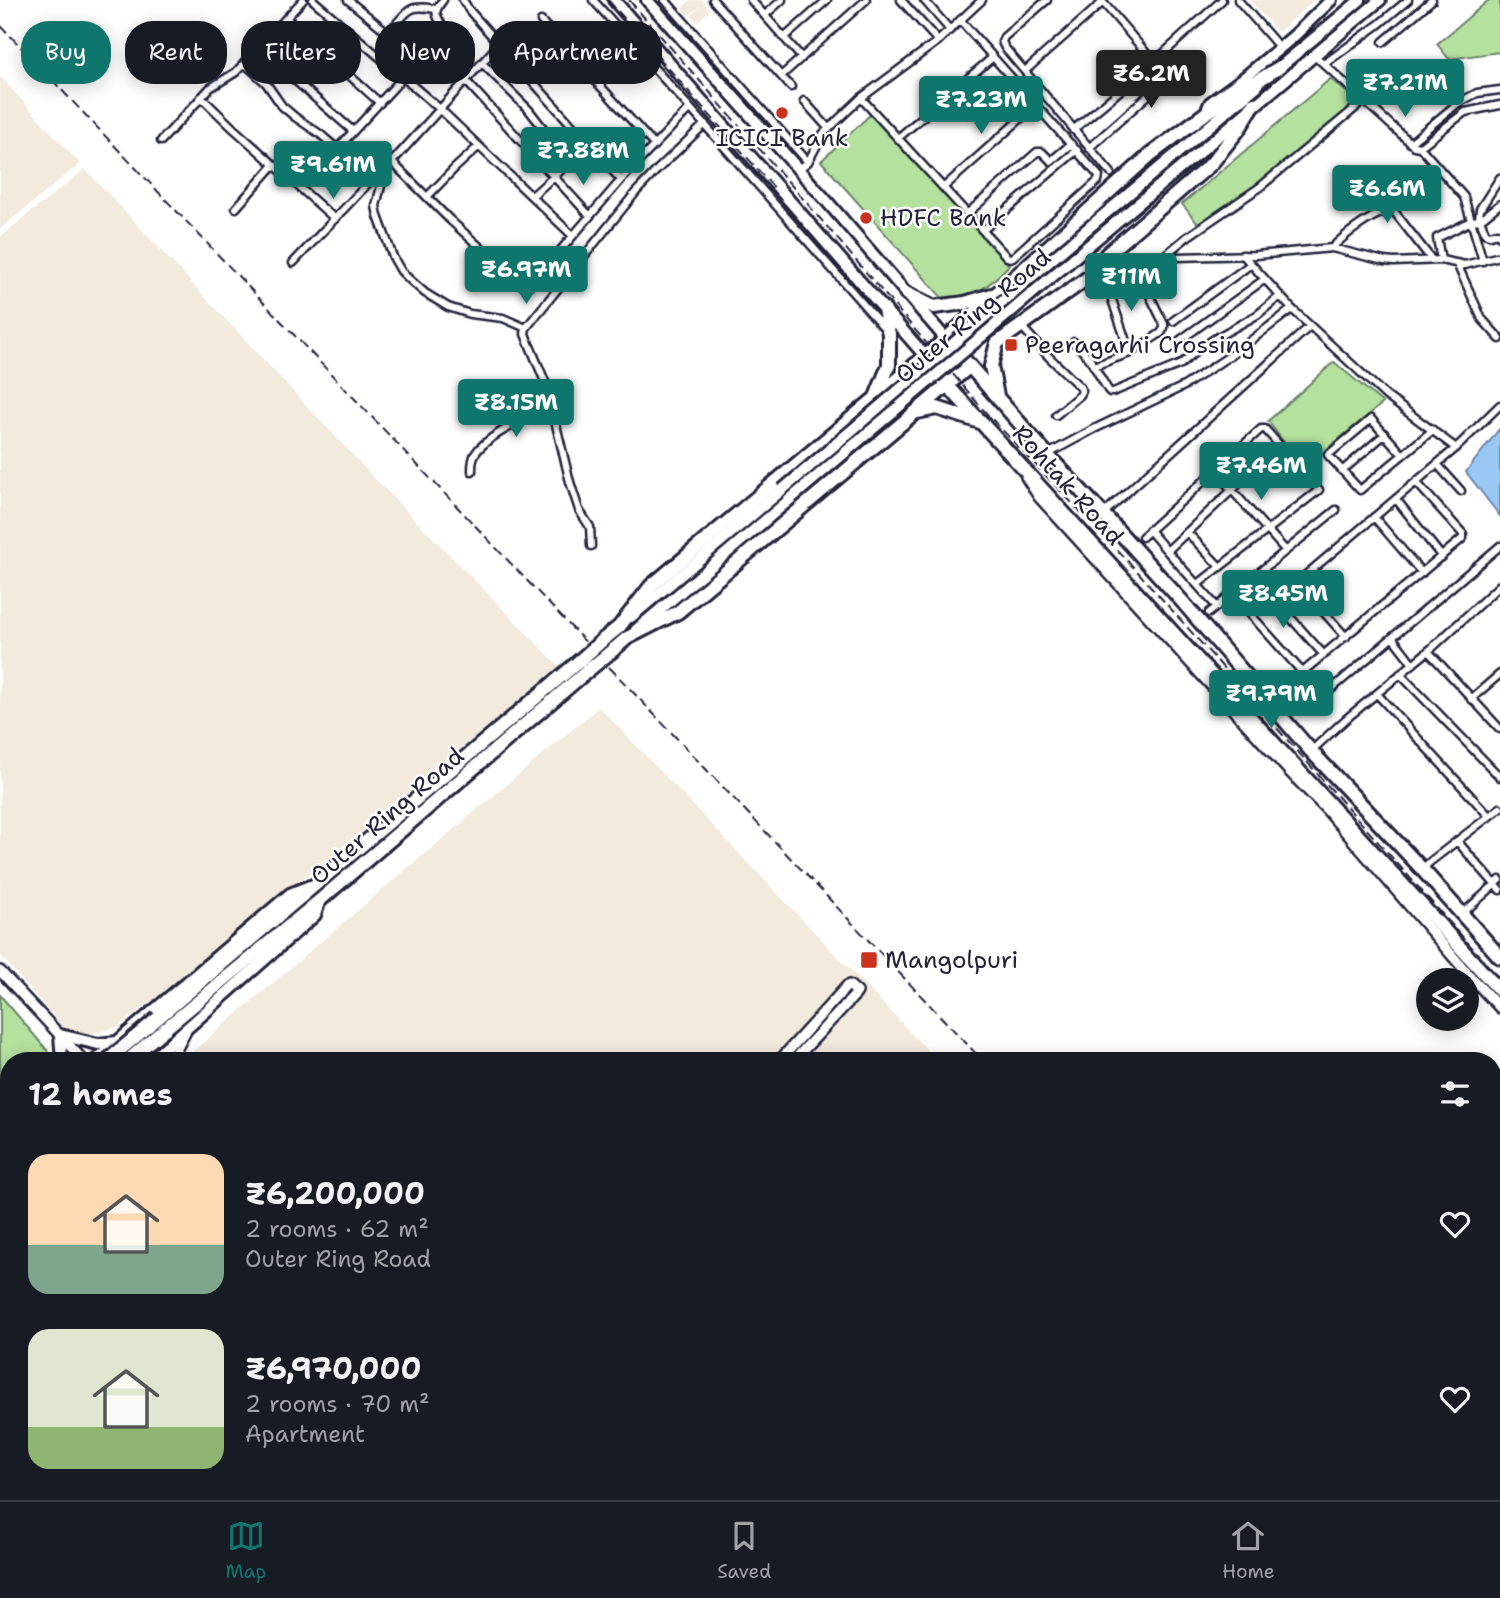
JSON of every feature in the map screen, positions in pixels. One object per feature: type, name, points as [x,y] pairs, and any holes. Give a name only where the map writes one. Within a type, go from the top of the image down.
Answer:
[{"type":"highway","name":"Outer Ring Road","points":[[320,900],[613,650],[651,586],[946,340],[1150,155],[1206,113],[1280,67]]},
{"type":"highway","points":[[998,400],[991,366],[997,343],[1093,274],[1107,254],[1210,164],[1239,129],[1254,104]]},
{"type":"highway","points":[[906,293],[934,307],[965,303],[996,294]]},
{"type":"highway","points":[[874,400],[889,365],[889,334],[884,309]]},
{"type":"highway","name":"Rohtak Road","points":[[946,340],[1181,600],[1311,751],[1422,869],[1467,910],[1500,957]]},
{"type":"highway","name":"Rohtak Road","points":[[926,357],[948,386],[1500,991]]},
{"type":"highway","name":"Outer Ring Road","points":[[117,1052],[604,639],[678,612],[970,366]]},
{"type":"highway","points":[[916,412],[937,408],[984,423]]},
{"type":"highway","points":[[861,411],[885,438]]},
{"type":"highway","points":[[138,1052],[320,900]]},
{"type":"highway","points":[[1444,946],[1448,932]]},
{"type":"main road","name":"Rohtak Road","points":[[614,0],[926,357]]},
{"type":"main road","name":"Rohtak Road","points":[[647,0],[946,340]]},
{"type":"main road","points":[[1206,113],[1210,103],[1280,48],[1331,0]]},
{"type":"main road","name":"Outer Ring Road","points":[[623,633],[782,490],[1360,0]]},
{"type":"main road","name":"Outer Ring Road","points":[[623,633],[788,500],[1380,0]]},
{"type":"main road","points":[[1295,35],[1304,47]]},
{"type":"main road","points":[[105,1052],[290,894],[315,885]]},
{"type":"main road","name":"Outer Ring Road","points":[[160,1052],[315,915],[320,900]]},
{"type":"main road","points":[[151,1013],[149,1029],[156,1040],[173,1038],[185,1031]]},
{"type":"main road","points":[[61,1052],[60,1035],[99,1044],[117,1042]]},
{"type":"street","points":[[283,21],[303,0]]},
{"type":"street","points":[[313,0],[375,54]]},
{"type":"street","points":[[348,0],[386,31],[391,30],[414,8],[436,9]]},
{"type":"street","points":[[439,21],[435,14],[443,0]]},
{"type":"street","points":[[463,0],[489,33]]},
{"type":"street","points":[[593,0],[889,334]]},
{"type":"street","points":[[665,0],[807,162]]},
{"type":"street","points":[[713,0],[791,87]]},
{"type":"street","points":[[751,0],[802,58]]},
{"type":"street","points":[[765,15],[782,0]]},
{"type":"street","points":[[784,38],[827,0]]},
{"type":"street","points":[[901,0],[938,41]]},
{"type":"street","points":[[924,0],[950,30]]},
{"type":"street","points":[[1047,0],[1004,37],[1002,42],[1111,173]]},
{"type":"street","points":[[1073,130],[1222,0]]},
{"type":"street","points":[[1238,0],[1280,48]]},
{"type":"street","points":[[1324,64],[1408,0]]},
{"type":"street","points":[[1383,42],[1433,0]]},
{"type":"street","points":[[781,76],[862,1]]},
{"type":"street","points":[[798,170],[807,162],[823,134],[861,98],[938,41],[980,1]]},
{"type":"street","points":[[1025,71],[1102,1],[1152,63],[1163,82],[1089,148]]},
{"type":"street","points":[[286,18],[380,103]]},
{"type":"street","points":[[861,98],[1008,258],[1013,257],[1098,181],[1098,174],[960,20]]},
{"type":"street","points":[[475,71],[489,55]]},
{"type":"street","points":[[1314,55],[1410,144],[1420,147],[1461,192],[1486,234],[1497,233],[1500,236]]},
{"type":"street","points":[[898,138],[993,57]]},
{"type":"street","points":[[482,63],[529,110],[571,162]]},
{"type":"street","points":[[161,141],[210,88],[229,77],[241,66]]},
{"type":"street","points":[[267,84],[282,106],[320,134],[381,186],[376,206],[383,231],[393,257],[409,279],[448,307],[470,314],[503,318],[526,328]]},
{"type":"street","points":[[299,84],[353,131]]},
{"type":"street","points":[[337,149],[397,84]]},
{"type":"street","points":[[410,84],[573,236]]},
{"type":"street","points":[[293,263],[373,178],[393,162],[463,84]]},
{"type":"street","points":[[469,84],[590,216]]},
{"type":"street","points":[[535,84],[621,180]]},
{"type":"street","points":[[598,84],[654,145]]},
{"type":"street","points":[[1410,144],[1458,103],[1477,93],[1500,90]]},
{"type":"street","points":[[201,97],[335,219]]},
{"type":"street","points":[[1159,260],[1260,187],[1365,100]]},
{"type":"street","points":[[804,101],[829,129]]},
{"type":"street","points":[[944,187],[1036,105]]},
{"type":"street","points":[[1420,147],[1465,112],[1500,105]]},
{"type":"street","points":[[393,162],[522,285],[528,286],[621,180],[690,108]]},
{"type":"street","points":[[591,546],[590,527],[579,510],[546,384],[525,334],[526,328],[636,192],[705,124]]},
{"type":"street","points":[[532,196],[589,145]]},
{"type":"street","points":[[427,197],[479,146]]},
{"type":"street","points":[[968,213],[1037,152],[1042,152],[1051,161],[1074,147]]},
{"type":"street","points":[[983,230],[1074,147]]},
{"type":"street","points":[[236,208],[274,165]]},
{"type":"street","points":[[1483,261],[1477,220],[1480,209],[1500,178]]},
{"type":"street","points":[[1441,260],[1437,238],[1477,220],[1500,204]]},
{"type":"street","points":[[786,216],[796,208]]},
{"type":"street","points":[[1332,248],[1344,235],[1385,211],[1392,210],[1433,260]]},
{"type":"street","points":[[1130,352],[1103,282],[1159,260],[1332,248],[1384,261],[1441,260],[1465,265],[1500,256]]},
{"type":"street","points":[[1243,255],[1292,309],[1386,396],[1456,448]]},
{"type":"street","points":[[1173,321],[1251,264]]},
{"type":"street","points":[[1457,264],[1482,319],[1500,339]]},
{"type":"street","points":[[1094,366],[1130,352],[1161,333],[1164,328],[1137,270]]},
{"type":"street","points":[[1179,341],[1265,279]]},
{"type":"street","points":[[1074,342],[1094,366],[1108,390],[1113,392],[1181,364],[1214,339],[1257,315],[1280,296]]},
{"type":"street","points":[[1047,454],[1184,386],[1237,351],[1292,309]]},
{"type":"street","points":[[1021,326],[1082,391],[1056,415]]},
{"type":"street","points":[[1103,514],[1310,326]]},
{"type":"street","points":[[1275,601],[1456,448],[1500,405]]},
{"type":"street","points":[[472,471],[472,461],[484,443],[496,434],[552,406]]},
{"type":"street","points":[[1403,455],[1371,419],[1328,455],[1360,490],[1403,455],[1433,430]]},
{"type":"street","points":[[1142,537],[1263,428],[1319,490],[1198,584]]},
{"type":"street","points":[[1342,471],[1385,434]]},
{"type":"street","points":[[1245,444],[1261,463]]},
{"type":"street","points":[[1167,551],[1279,446]]},
{"type":"street","points":[[1437,464],[1461,491]]},
{"type":"street","points":[[1021,466],[1047,506],[1326,809],[1500,1008]]},
{"type":"street","points":[[1215,471],[1286,551]]},
{"type":"street","points":[[1268,701],[1461,542],[1463,534],[1416,482]]},
{"type":"street","points":[[1396,499],[1442,556]]},
{"type":"street","points":[[1209,613],[1336,510]]},
{"type":"street","points":[[1374,517],[1422,573]]},
{"type":"street","points":[[1149,530],[1217,607]]},
{"type":"street","points":[[1187,532],[1220,567]]},
{"type":"street","points":[[1315,703],[1500,546]]},
{"type":"street","points":[[1297,582],[1346,637]]},
{"type":"street","points":[[1311,751],[1500,585]]},
{"type":"street","points":[[1262,586],[1324,655]]},
{"type":"street","points":[[1242,606],[1303,673]]},
{"type":"street","points":[[1393,638],[1413,664]]},
{"type":"street","points":[[1428,651],[1500,729]]},
{"type":"street","points":[[1400,674],[1500,776]]},
{"type":"street","points":[[1471,699],[1500,674]]},
{"type":"street","points":[[1377,694],[1489,816]]},
{"type":"street","points":[[1422,869],[1500,808]]},
{"type":"street","points":[[1457,841],[1498,885],[1467,910]]},
{"type":"street","points":[[0,971],[76,1052]]},
{"type":"street","points":[[787,1052],[847,986],[856,989],[855,995],[802,1052]]},
{"type":"street","points":[[175,1052],[185,1031]]},
{"type":"shaded area","points":[[691,0],[702,0],[710,10],[697,22],[691,15],[702,5],[688,16],[682,8]]},
{"type":"shaded area","points":[[1249,0],[1314,0],[1278,32]]},
{"type":"shaded area","points":[[0,76],[80,164],[0,229]]},
{"type":"shaded area","points":[[85,169],[378,482],[559,666],[371,824],[120,1026],[88,1035],[63,1027],[0,955],[0,237]]},
{"type":"shaded area","points":[[599,707],[929,1052],[192,1052]]},
{"type":"green space","points":[[1489,0],[1500,0],[1500,52],[1449,59],[1437,44]]},
{"type":"green space","points":[[1330,79],[1361,103],[1202,229],[1182,204]]},
{"type":"green space","points":[[873,112],[1009,265],[987,286],[972,293],[943,299],[821,161]]},
{"type":"green space","points":[[1334,362],[1383,403],[1317,457],[1310,451],[1296,458],[1268,421]]},
{"type":"green space","points":[[0,995],[48,1052],[0,1052]]},
{"type":"water","points":[[1500,428],[1500,516],[1466,472]]},
{"type":"railway","points":[[608,0],[776,190]]},
{"type":"railway","points":[[629,0],[987,414],[1138,572],[1500,979]]},
{"type":"railway","points":[[0,25],[974,1052]]},
{"type":"place","name":"ICICI Bank","points":[[782,113]]},
{"type":"place","name":"HDFC Bank","points":[[866,218]]},
{"type":"place","name":"Peeragarhi Crossing","points":[[1011,345]]},
{"type":"place","name":"Mangolpuri","points":[[869,960]]}]
